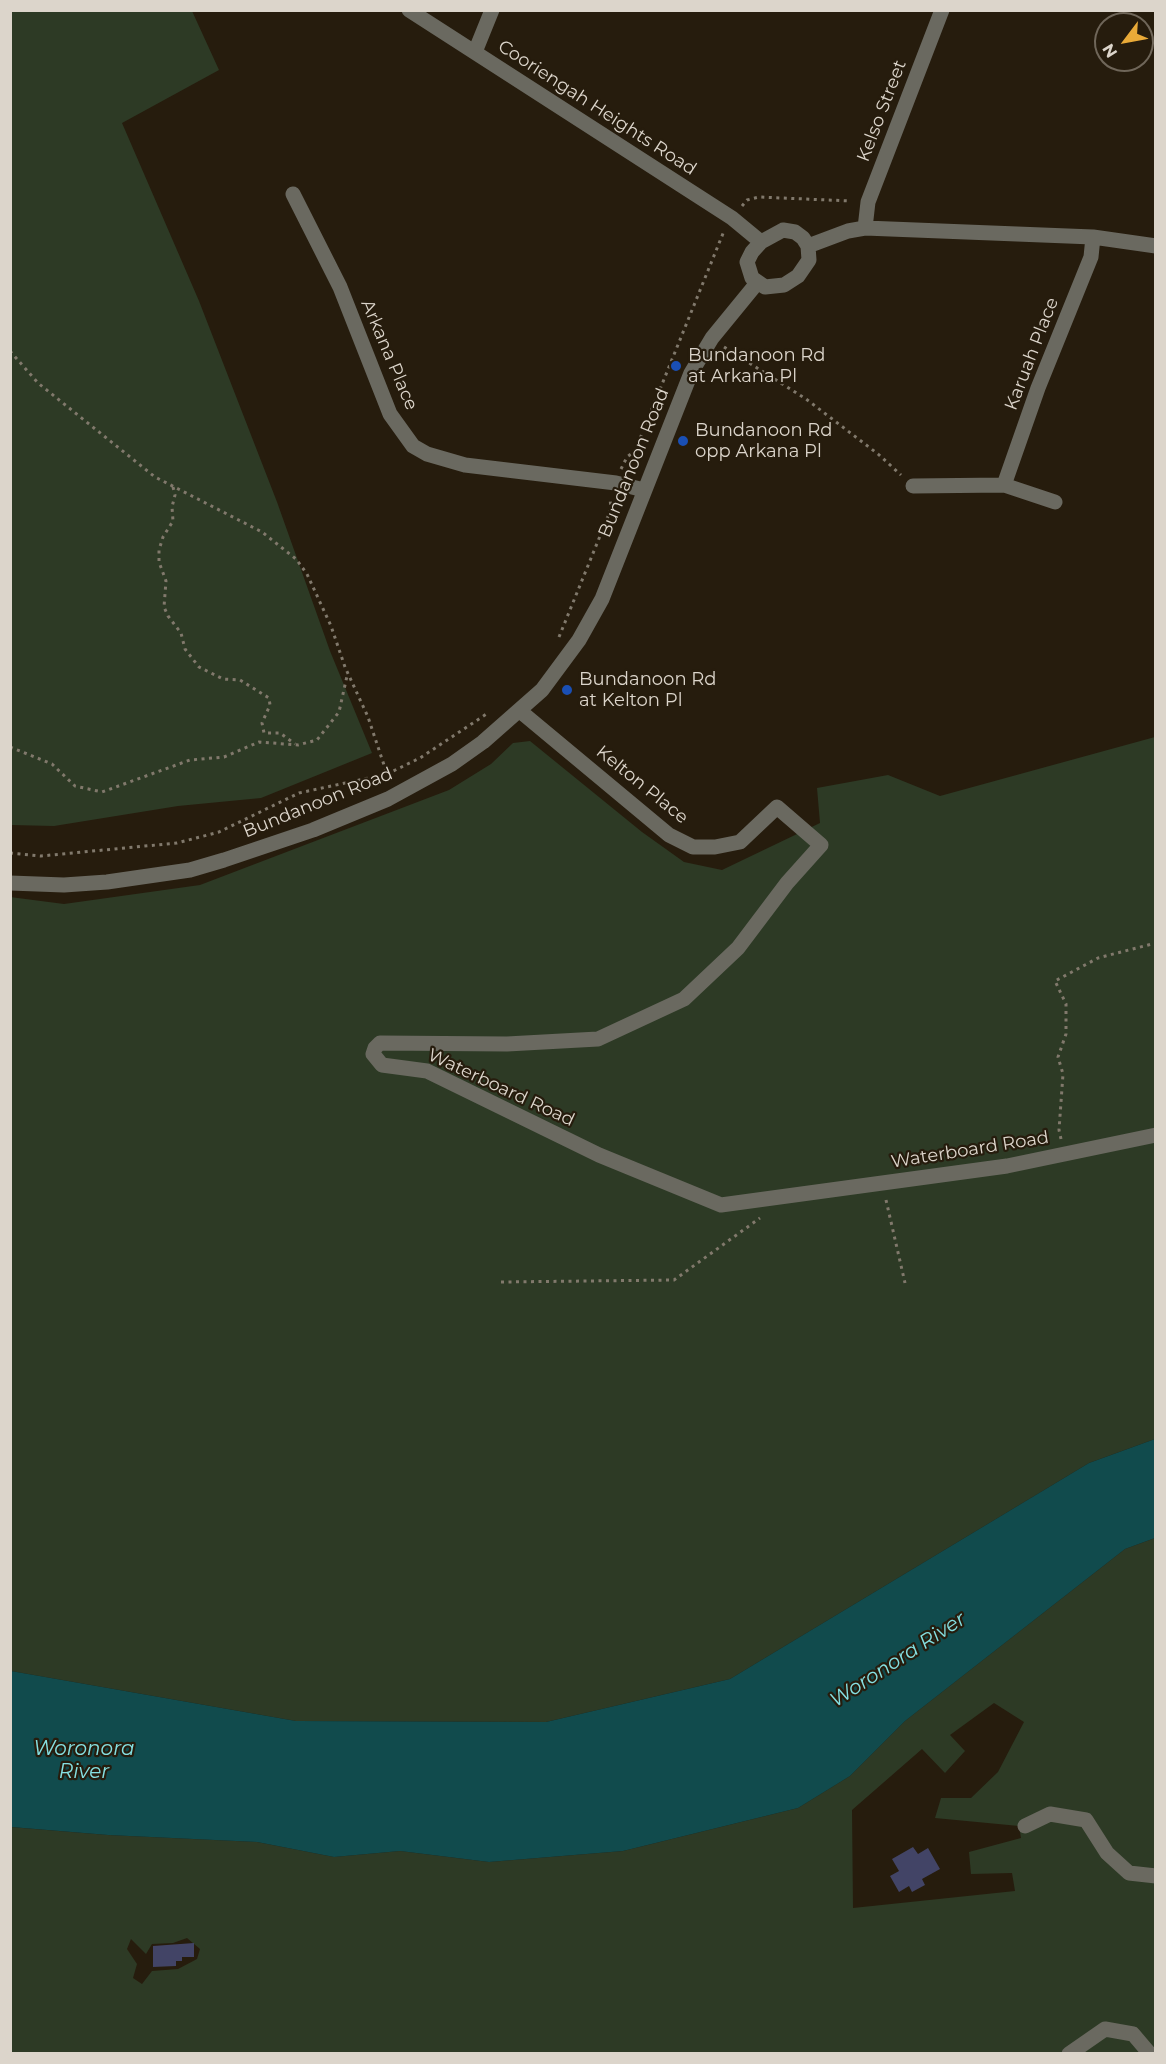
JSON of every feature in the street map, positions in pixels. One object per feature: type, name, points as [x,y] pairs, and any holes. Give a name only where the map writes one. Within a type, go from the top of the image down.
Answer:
[{"type":"street","name":"Cooriengah Heights Road","points":[[409,10],[732,218],[761,242]]},
{"type":"street","points":[[475,52],[492,10]]},
{"type":"street","name":"Kelso Street","points":[[865,228],[868,202],[942,10]]},
{"type":"street","name":"Arkana Place","points":[[293,194],[340,287],[390,414],[413,446],[427,454],[465,465],[616,483],[644,490]]},
{"type":"street","points":[[808,246],[848,231],[865,228],[1093,237],[1155,246]]},
{"type":"street","points":[[783,230],[795,232],[808,246],[809,260],[798,276],[776,288],[765,287],[752,278],[747,262],[761,242],[783,230]]},
{"type":"street","name":"Karuah Place","points":[[1004,485],[1038,388],[1090,257],[1093,237]]},
{"type":"street","name":"Bundanoon Road","points":[[10,883],[64,885],[156,876],[190,870],[267,846],[355,813],[420,783],[483,742],[520,711],[561,665],[594,615],[691,373],[712,338],[757,283]]},
{"type":"street","points":[[913,486],[1004,485],[1055,502]]},
{"type":"street","name":"Kelton Place","points":[[520,711],[669,835],[693,847],[715,847],[740,842],[777,807]]},
{"type":"street","name":"Waterboard Road","points":[[777,807],[821,845],[787,884],[738,948],[684,999],[598,1039],[507,1044],[380,1043],[373,1054],[382,1065],[427,1071],[599,1155],[721,1205],[1007,1166],[1155,1136]]},
{"type":"street","points":[[1025,1826],[1050,1814],[1086,1820],[1107,1853],[1129,1873],[1155,1876]]},
{"type":"street","points":[[1069,2054],[1105,2029],[1133,2034],[1150,2054]]},
{"type":"path","points":[[558,640],[611,509],[610,499],[616,483],[627,457],[635,451],[721,235],[732,218],[747,200],[759,197],[868,202]]},
{"type":"path","points":[[712,338],[806,399],[879,453],[913,486]]},
{"type":"path","points":[[10,351],[47,390],[155,477],[262,532],[296,559],[307,574],[332,626],[347,674],[368,717],[387,774]]},
{"type":"path","points":[[172,486],[175,495],[172,521],[159,550],[159,562],[166,581],[164,607],[168,616],[181,633],[185,649],[199,667],[223,678],[240,680],[269,698],[270,705],[262,723],[264,733],[280,733],[295,744]]},
{"type":"path","points":[[10,747],[52,764],[75,786],[102,792],[190,760],[235,754],[252,744],[295,744],[317,740],[323,734],[329,721],[339,712],[347,674]]},
{"type":"path","points":[[10,853],[41,856],[177,843],[219,832],[299,793],[387,774],[420,758],[497,707]]},
{"type":"path","points":[[1065,1154],[1059,1130],[1063,1074],[1058,1057],[1066,1034],[1066,1004],[1055,981],[1098,957],[1155,943]]},
{"type":"path","points":[[882,1184],[905,1283]]},
{"type":"path","points":[[501,1282],[674,1280],[761,1217]]},
{"type":"green space","points":[[11,10],[192,11],[219,70],[122,123],[199,301],[277,502],[330,651],[372,753],[261,798],[178,806],[54,826],[11,825]]},
{"type":"green space","points":[[1155,737],[1155,1439],[1089,1463],[730,1679],[546,1722],[296,1721],[11,1671],[10,897],[64,904],[200,885],[449,790],[491,764],[513,743],[530,741],[642,832],[684,862],[722,870],[820,823],[817,788],[888,775],[940,796]]},
{"type":"green space","points":[[1155,1538],[1155,2053],[11,2053],[10,1827],[108,1835],[257,1842],[334,1857],[400,1851],[489,1862],[623,1851],[798,1808],[850,1776],[905,1721],[1125,1549]],"holes":[[[994,1703],[1024,1722],[998,1772],[971,1798],[941,1798],[935,1818],[1019,1826],[1021,1838],[969,1852],[971,1874],[1012,1873],[1015,1891],[853,1908],[852,1810],[922,1749],[945,1773],[965,1751],[950,1735]],[[187,1938],[200,1949],[197,1959],[178,1969],[152,1971],[142,1984],[133,1978],[137,1964],[127,1949],[131,1939],[146,1954],[152,1944],[173,1943]]]},
{"type":"water","name":"Woronora River","points":[[1155,1439],[1155,1538],[1125,1549],[905,1721],[850,1776],[798,1808],[623,1851],[489,1862],[400,1851],[334,1857],[257,1842],[108,1835],[11,1827],[11,1671],[296,1721],[546,1722],[730,1679],[1089,1463]]},
{"type":"building","points":[[913,1847],[918,1854],[928,1848],[940,1869],[922,1879],[925,1885],[912,1892],[909,1886],[899,1892],[890,1876],[899,1871],[892,1859]]},
{"type":"building","points":[[194,1943],[194,1957],[182,1957],[182,1961],[176,1961],[176,1966],[153,1967],[153,1946]]},
{"type":"place","name":"Bundanoon Rd at Arkana Pl","points":[[676,366]]},
{"type":"place","name":"Bundanoon Rd opp Arkana Pl","points":[[683,441]]},
{"type":"place","name":"Bundanoon Rd at Kelton Pl","points":[[567,690]]}]
